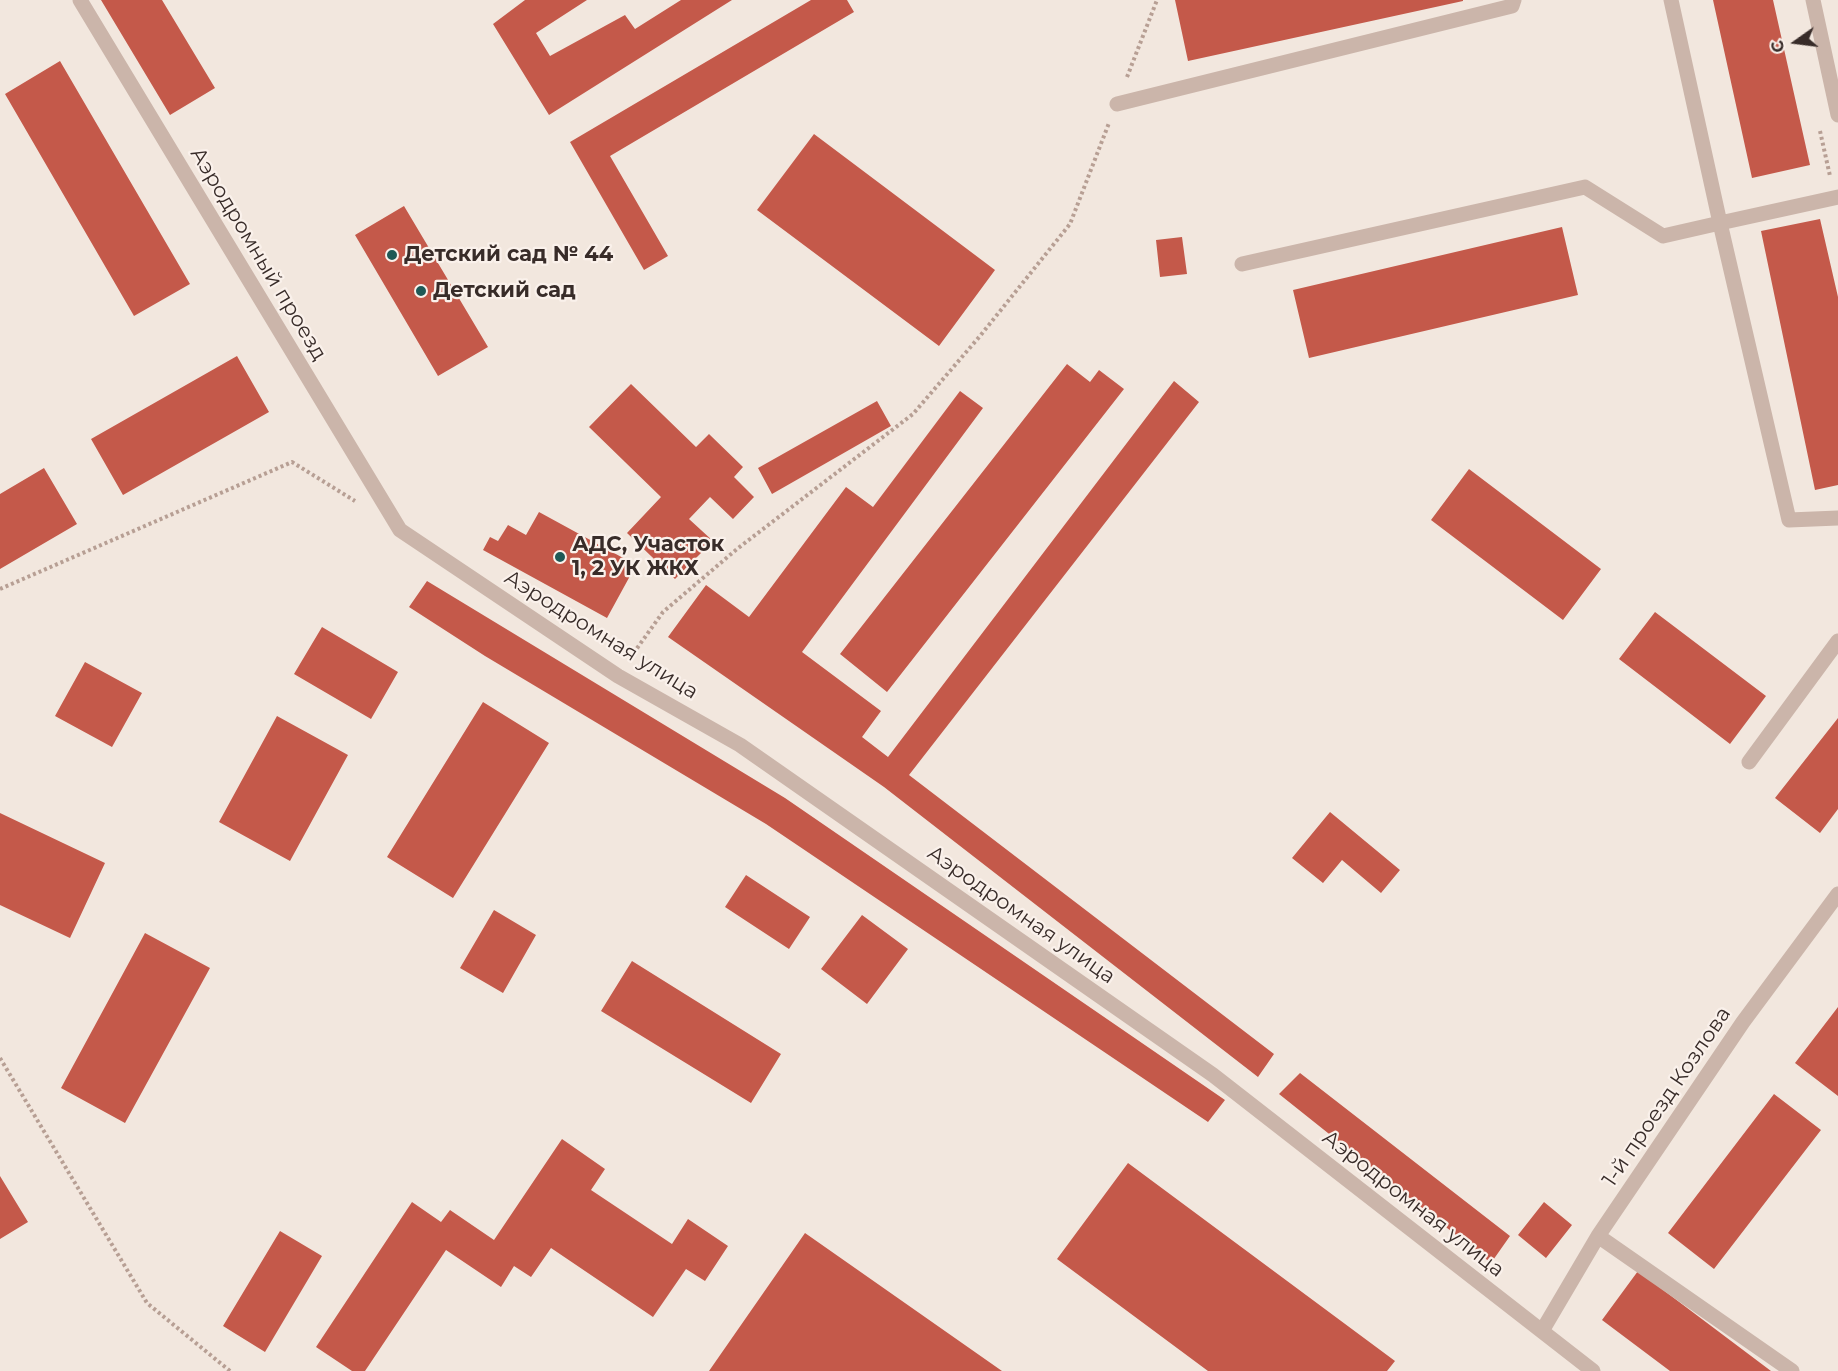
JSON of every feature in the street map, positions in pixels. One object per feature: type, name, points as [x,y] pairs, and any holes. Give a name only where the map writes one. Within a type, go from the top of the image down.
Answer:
[{"type":"street","name":"Аэродромный проезд","points":[[80,0],[400,530]]},
{"type":"street","points":[[1117,104],[1512,6],[1514,0]]},
{"type":"street","points":[[1671,0],[1789,519],[1838,518]]},
{"type":"street","points":[[1813,0],[1835,91],[1838,115]]},
{"type":"street","points":[[1242,264],[1585,187],[1663,236],[1838,197]]},
{"type":"street","name":"Аэродромная улица","points":[[400,530],[618,676],[740,745],[1213,1075],[1593,1371]]},
{"type":"street","points":[[1749,762],[1838,641]]},
{"type":"street","name":"1-й проезд Козлова","points":[[1542,1331],[1598,1236],[1743,1022],[1838,894]]},
{"type":"street","points":[[1598,1236],[1792,1371]]},
{"type":"path","points":[[618,676],[663,612],[737,549],[914,414],[1070,224]]},
{"type":"path","points":[[0,589],[292,462],[361,505]]},
{"type":"path","points":[[0,1058],[147,1303],[230,1371]]},
{"type":"building","points":[[101,0],[162,0],[215,88],[170,115]]},
{"type":"building","points":[[525,0],[587,0],[536,33],[550,56],[625,15],[635,29],[681,0],[732,0],[549,115],[493,24]]},
{"type":"building","points":[[811,0],[847,0],[854,12],[610,156],[668,256],[644,270],[570,142]]},
{"type":"building","points":[[1175,0],[1463,0],[1463,1],[1188,61]]},
{"type":"building","points":[[1713,0],[1773,0],[1810,165],[1752,178]]},
{"type":"building","points":[[60,61],[190,284],[134,316],[5,94]]},
{"type":"building","points":[[814,134],[995,270],[939,346],[757,210]]},
{"type":"building","name":"Детский сад","points":[[404,206],[488,347],[438,376],[355,235]]},
{"type":"building","points":[[1820,219],[1838,297],[1838,485],[1815,490],[1761,231]]},
{"type":"building","points":[[1562,227],[1578,295],[1309,358],[1293,290]]},
{"type":"building","points":[[1182,237],[1187,274],[1160,277],[1156,240]]},
{"type":"building","points":[[237,356],[269,412],[123,495],[91,439]]},
{"type":"building","points":[[1067,364],[1090,382],[1099,370],[1124,389],[887,692],[840,654]]},
{"type":"building","points":[[1174,381],[1199,402],[909,775],[1274,1054],[1258,1077],[884,787],[668,637],[706,585],[749,617],[846,487],[873,507],[960,391],[983,408],[802,652],[881,711],[862,737],[888,757]]},
{"type":"building","points":[[631,384],[696,447],[709,434],[743,467],[734,477],[754,497],[733,519],[710,497],[689,519],[713,541],[675,579],[627,533],[661,497],[589,427]]},
{"type":"building","points":[[877,401],[891,426],[772,494],[758,468]]},
{"type":"building","points":[[44,468],[77,524],[0,569],[0,494]]},
{"type":"building","points":[[1469,469],[1601,569],[1563,620],[1431,520]]},
{"type":"building","name":"АДС, Участок 1, 2 УК ЖКХ","points":[[539,512],[636,565],[607,618],[483,550],[490,537],[498,541],[508,525],[526,535]]},
{"type":"building","points":[[427,581],[785,798],[1225,1100],[1208,1122],[766,824],[485,656],[409,607]]},
{"type":"building","points":[[1655,612],[1766,696],[1730,744],[1619,659]]},
{"type":"building","points":[[322,627],[398,672],[371,719],[294,674]]},
{"type":"building","points":[[85,662],[142,693],[112,747],[55,716]]},
{"type":"building","points":[[483,702],[549,743],[453,898],[387,857]]},
{"type":"building","points":[[277,716],[348,755],[290,861],[219,822]]},
{"type":"building","points":[[1838,718],[1838,809],[1820,833],[1775,798]]},
{"type":"building","points":[[1330,812],[1400,870],[1381,893],[1342,860],[1323,883],[1292,858]]},
{"type":"building","points":[[0,813],[105,863],[70,938],[0,905]]},
{"type":"building","points":[[746,875],[810,917],[789,949],[725,907]]},
{"type":"building","points":[[494,910],[536,935],[503,993],[460,968]]},
{"type":"building","points":[[862,915],[908,949],[867,1004],[821,969]]},
{"type":"building","points":[[145,933],[210,968],[125,1123],[61,1088]]},
{"type":"building","points":[[632,961],[781,1054],[751,1103],[601,1011]]},
{"type":"building","points":[[1838,1007],[1838,1096],[1795,1063]]},
{"type":"building","points":[[1300,1073],[1510,1236],[1491,1263],[1279,1094]]},
{"type":"building","points":[[1774,1094],[1821,1130],[1714,1269],[1668,1233]]},
{"type":"building","points":[[562,1139],[605,1169],[591,1190],[672,1244],[688,1219],[728,1246],[705,1281],[686,1269],[653,1317],[551,1248],[531,1277],[514,1266],[501,1287],[446,1250],[365,1371],[352,1371],[316,1347],[412,1202],[441,1222],[450,1210],[494,1240]]},
{"type":"building","points":[[1128,1163],[1395,1361],[1387,1371],[1208,1371],[1057,1259]]},
{"type":"building","points":[[0,1176],[28,1222],[0,1239]]},
{"type":"building","points":[[1544,1202],[1572,1225],[1546,1258],[1518,1235]]},
{"type":"building","points":[[280,1231],[322,1256],[265,1352],[223,1326]]},
{"type":"building","points":[[805,1233],[1002,1371],[709,1371]]},
{"type":"building","points":[[1638,1271],[1771,1371],[1670,1371],[1602,1320]]},
{"type":"place","name":"Детский сад № 44","points":[[392,255]]},
{"type":"place","name":"Детский сад","points":[[421,291]]},
{"type":"place","name":"АДС, Участок 1, 2 УК ЖКХ","points":[[560,557]]}]
